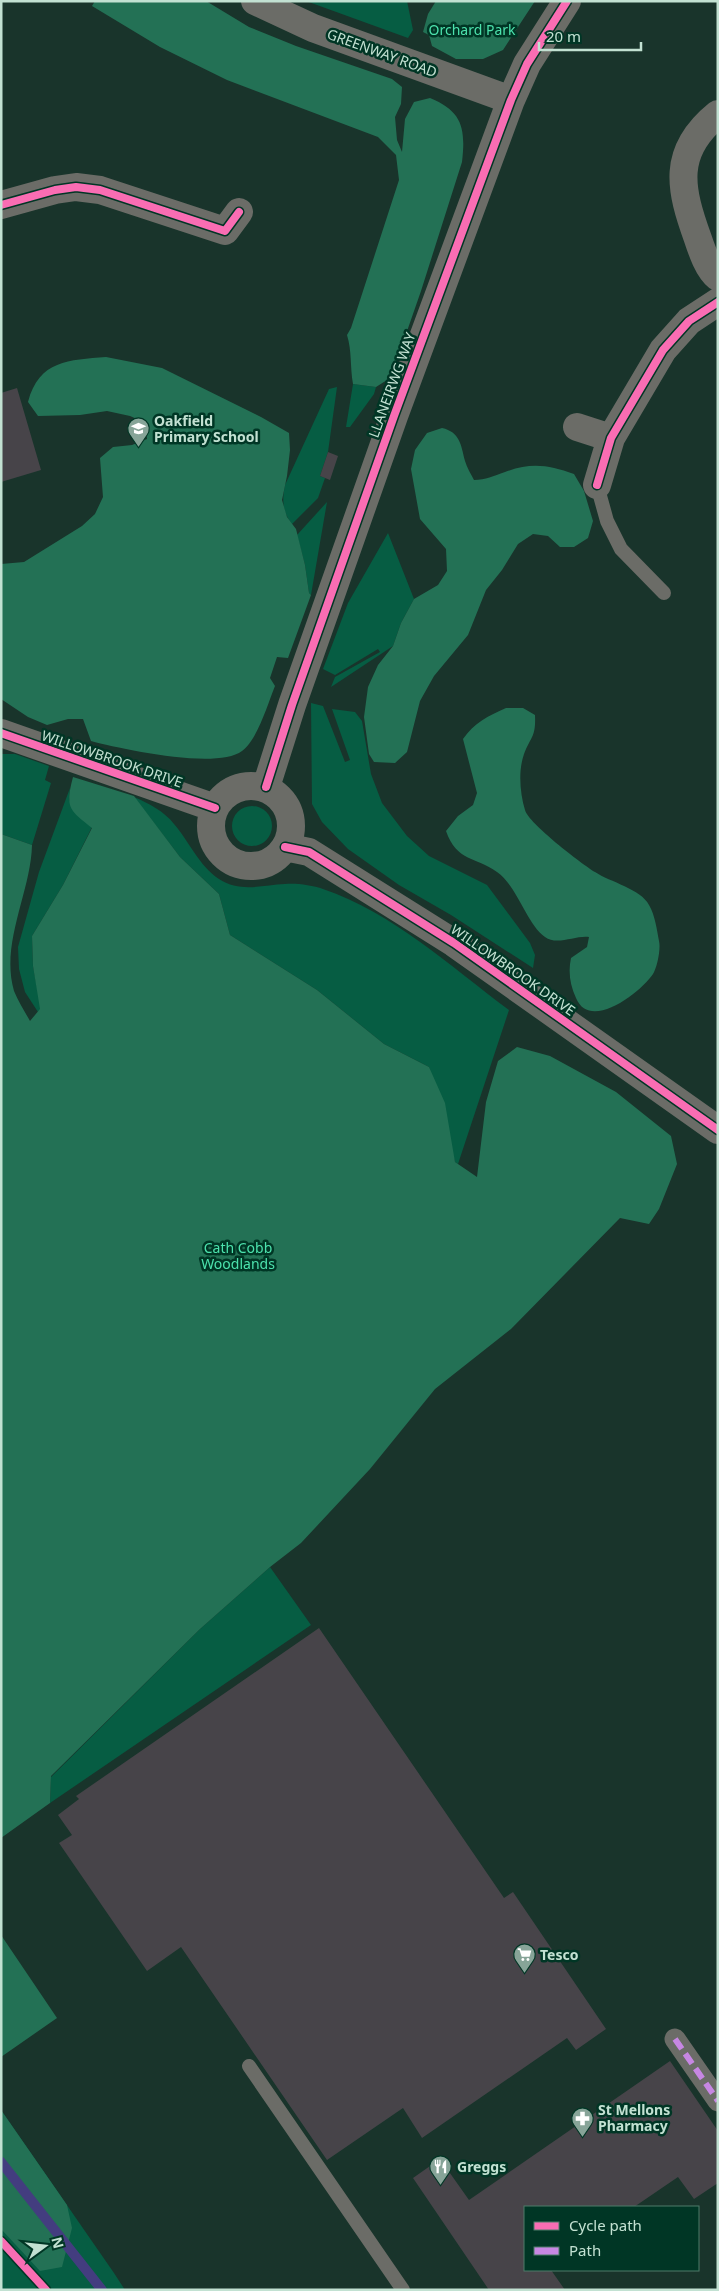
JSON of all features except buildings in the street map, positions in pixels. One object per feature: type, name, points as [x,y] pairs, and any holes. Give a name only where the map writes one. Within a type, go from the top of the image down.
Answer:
[{"type":"street","name":"GREENWAY ROAD","points":[[255,1],[313,28],[511,100]]},
{"type":"street","name":"LLANEIRWG WAY","points":[[266,788],[292,705],[394,416],[511,100],[527,64],[567,1]]},
{"type":"street","points":[[718,114],[708,121],[689,147],[682,174],[685,203],[703,252],[718,276]]},
{"type":"street","points":[[1,206],[55,190],[76,187],[100,190],[225,231],[239,212]]},
{"type":"street","points":[[597,485],[611,438],[663,350],[690,321],[718,302]]},
{"type":"street","points":[[577,427],[611,438]]},
{"type":"street","name":"WILLOWBROOK DRIVE","points":[[1,733],[215,808]]},
{"type":"street","points":[[249,785],[266,788],[279,796],[289,810],[291,829],[285,846],[276,857],[260,866],[244,866],[231,861],[218,850],[211,836],[211,817],[215,808],[226,793],[237,787],[249,785]]},
{"type":"street","name":"WILLOWBROOK DRIVE","points":[[285,846],[309,852],[454,943],[718,1130]]},
{"type":"street","points":[[675,2039],[718,2101]]},
{"type":"lane","points":[[597,485],[607,521],[621,549],[664,593]]},
{"type":"lane","points":[[249,2066],[403,2290]]},
{"type":"green space","points":[[95,1],[206,1],[249,27],[296,46],[392,79],[402,87],[401,104],[395,117],[397,140],[402,152],[405,119],[414,102],[430,98],[441,103],[455,115],[460,122],[462,130],[462,162],[421,291],[398,357],[387,380],[376,387],[353,384],[350,347],[347,335],[351,328],[399,180],[396,155],[378,137],[227,80],[160,47],[92,6]]},
{"type":"green space","name":"Orchard Park","points":[[306,1],[407,1],[413,30],[408,38]]},
{"type":"green space","name":"Orchard Park","points":[[436,1],[535,1],[503,50],[483,59],[456,59],[432,46],[429,35],[423,32],[428,14]]},
{"type":"green space","points":[[106,357],[162,368],[289,433],[290,450],[282,500],[287,517],[296,529],[305,565],[309,593],[311,595],[288,658],[277,657],[270,678],[275,686],[257,731],[242,751],[230,756],[212,759],[168,756],[124,749],[91,741],[83,719],[68,719],[47,725],[28,717],[1,699],[1,564],[24,562],[82,526],[95,514],[103,497],[100,458],[113,447],[132,445],[147,439],[146,423],[130,416],[107,411],[80,415],[38,416],[28,402],[33,388],[48,370],[68,361]]},
{"type":"green space","points":[[353,384],[376,387],[374,394],[350,427],[346,427]]},
{"type":"green space","points":[[337,387],[328,452],[320,476],[325,478],[318,498],[292,524],[286,515],[284,506],[285,485],[329,389]]},
{"type":"green space","points":[[442,428],[453,433],[459,440],[466,464],[474,480],[486,479],[514,469],[532,466],[556,468],[574,474],[584,491],[593,521],[588,538],[574,547],[560,547],[548,536],[533,534],[518,544],[502,570],[486,590],[468,635],[434,676],[420,701],[407,752],[395,763],[374,762],[369,754],[364,717],[368,687],[378,665],[393,646],[401,623],[414,599],[438,585],[447,571],[446,549],[420,519],[411,469],[415,450],[427,433]]},
{"type":"green space","points":[[327,502],[311,595],[297,535]]},
{"type":"green space","points":[[388,533],[414,599],[401,623],[393,646],[331,687],[335,677],[380,652],[378,649],[335,675],[323,669],[348,603]]},
{"type":"green space","points":[[311,703],[323,706],[345,762],[350,760],[332,709],[355,712],[362,721],[371,774],[382,803],[407,836],[429,856],[487,885],[530,943],[535,955],[533,968],[451,915],[399,885],[348,849],[322,822],[312,804]]},
{"type":"green space","points":[[506,708],[523,708],[535,715],[534,732],[524,754],[520,775],[522,796],[528,816],[556,843],[588,868],[639,894],[645,899],[653,913],[659,944],[658,958],[653,974],[638,990],[615,1006],[592,1011],[583,1007],[576,998],[572,988],[571,958],[587,947],[589,937],[555,941],[545,937],[532,923],[511,887],[504,879],[489,867],[461,853],[450,841],[446,831],[458,816],[473,805],[477,793],[463,739],[482,720]]},
{"type":"green space","points":[[1,754],[15,754],[49,766],[45,780],[51,783],[32,845],[1,834]]},
{"type":"green space","name":"Cath Cobb Woodlands","points":[[73,777],[134,796],[180,857],[219,894],[230,935],[317,990],[384,1044],[429,1067],[445,1103],[455,1162],[477,1177],[486,1102],[498,1061],[517,1047],[550,1056],[616,1092],[671,1136],[677,1164],[659,1209],[649,1224],[620,1218],[511,1329],[435,1389],[370,1469],[301,1543],[270,1567],[200,1629],[51,1776],[50,1803],[1,1838],[1,834],[32,845],[27,881],[13,936],[11,955],[14,991],[30,1021],[40,1009],[33,966],[32,936],[63,885],[92,828],[78,817],[69,802]]},
{"type":"green space","points":[[70,788],[69,800],[92,827],[63,885],[32,936],[33,966],[41,1009],[38,1012],[25,992],[19,969],[18,947],[39,872]]},
{"type":"green space","points":[[134,797],[156,808],[170,819],[200,860],[219,879],[235,886],[243,887],[289,884],[309,885],[349,899],[397,926],[509,1010],[458,1164],[455,1162],[429,1067],[384,1044],[317,990],[230,935],[219,894],[180,857]]},
{"type":"green space","points":[[252,806],[266,812],[272,826],[266,840],[252,846],[238,840],[232,826],[238,812]]},
{"type":"green space","points":[[270,1567],[311,1625],[50,1803],[51,1777],[200,1629]]},
{"type":"green space","points":[[1,1935],[57,2018],[1,2057]]},
{"type":"green space","points":[[1,2110],[114,2273],[125,2290],[1,2290]]},
{"type":"green space","points":[[1,2110],[67,2205],[72,2228],[62,2267],[40,2271],[1,2229]]},
{"type":"waterway","points":[[1,2162],[102,2290]]},
{"type":"marked path","points":[[675,2039],[718,2101]]},
{"type":"cycle path","points":[[266,787],[292,705],[394,416],[511,100],[527,64],[567,1]]},
{"type":"cycle path","points":[[1,205],[55,190],[76,187],[100,190],[225,231],[239,212]]},
{"type":"cycle path","points":[[597,485],[611,438],[663,350],[689,321],[718,302]]},
{"type":"cycle path","points":[[1,733],[215,808]]},
{"type":"cycle path","points":[[285,847],[309,852],[454,943],[718,1130]]},
{"type":"cycle path","points":[[1,2241],[46,2290]]},
{"type":"place","name":"Oakfield Primary School","points":[[138,448]]},
{"type":"place","name":"Tesco","points":[[524,1974]]},
{"type":"place","name":"St Mellons Pharmacy","points":[[582,2137]]},
{"type":"place","name":"Greggs","points":[[441,2186]]}]
